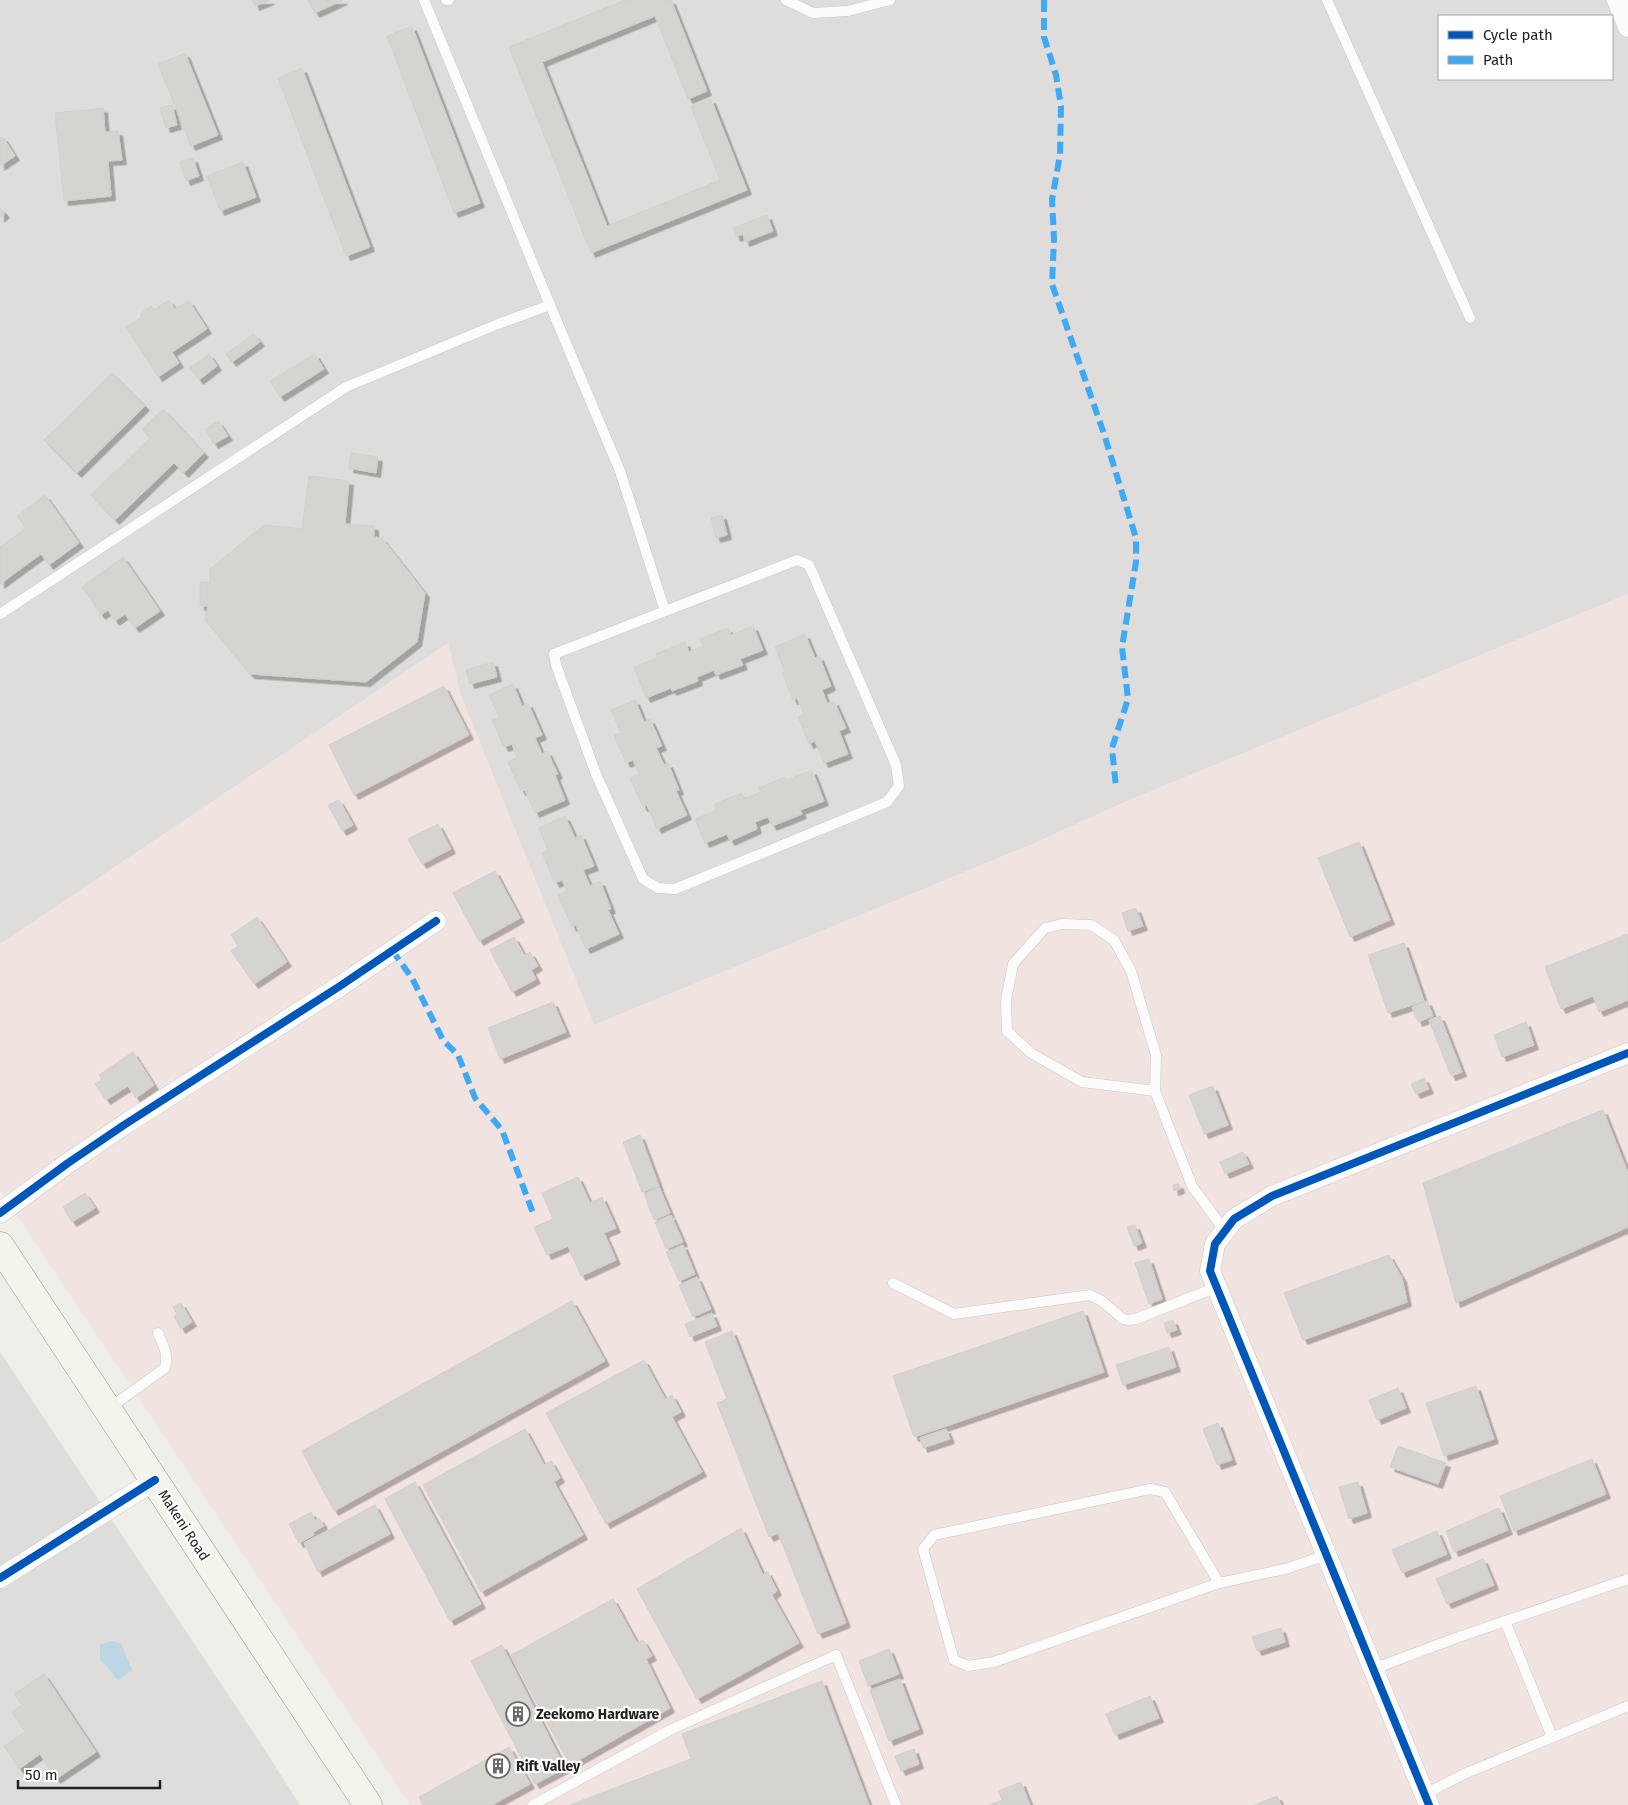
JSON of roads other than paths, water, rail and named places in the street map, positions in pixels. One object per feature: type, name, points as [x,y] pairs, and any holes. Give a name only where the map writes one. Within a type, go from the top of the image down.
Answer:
[{"type":"main road","name":"Makeni Road","points":[[1,1249],[368,1805]]},
{"type":"street","points":[[1617,0],[1628,27]]},
{"type":"street","points":[[0,1213],[124,1125],[340,986],[436,921]]},
{"type":"street","points":[[1427,1800],[1210,1271],[1215,1244],[1234,1219],[1272,1196],[1628,1053]]},
{"type":"street","points":[[0,1578],[155,1480]]},
{"type":"lane","points":[[424,0],[620,471],[666,611]]},
{"type":"lane","points":[[786,0],[813,14],[848,11],[890,0]]},
{"type":"lane","points":[[1328,0],[1470,318]]},
{"type":"lane","points":[[0,614],[346,387],[498,324],[550,305]]},
{"type":"lane","points":[[797,560],[809,565],[896,765],[899,786],[887,802],[675,889],[658,888],[642,879],[596,774],[554,654],[666,611],[797,560]]},
{"type":"lane","points":[[1155,1091],[1082,1082],[1031,1052],[1008,1031],[1006,1000],[1014,964],[1045,928],[1062,924],[1091,925],[1114,940],[1131,970],[1156,1055],[1155,1091],[1192,1186],[1224,1231]]},
{"type":"lane","points":[[893,1283],[954,1314],[1090,1295],[1102,1300],[1128,1320],[1136,1319],[1217,1287]]},
{"type":"lane","points":[[107,1409],[165,1368],[167,1361],[166,1353],[158,1333]]},
{"type":"lane","points":[[1220,1583],[1165,1492],[1150,1489],[934,1536],[923,1549],[954,1660],[968,1666],[994,1662],[1220,1583],[1285,1569],[1327,1555]]},
{"type":"lane","points":[[1374,1669],[1456,1638],[1628,1579]]},
{"type":"lane","points":[[1505,1622],[1552,1737]]},
{"type":"lane","points":[[533,1805],[672,1729],[836,1655],[896,1805]]},
{"type":"lane","points":[[1427,1800],[1464,1774],[1628,1706]]},
{"type":"water","points":[[112,1641],[121,1644],[132,1670],[118,1680],[100,1659],[100,1645]]},
{"type":"place","name":"Zeekomo Hardware","points":[[518,1714]]},
{"type":"place","name":"Rift Valley","points":[[498,1766]]}]
